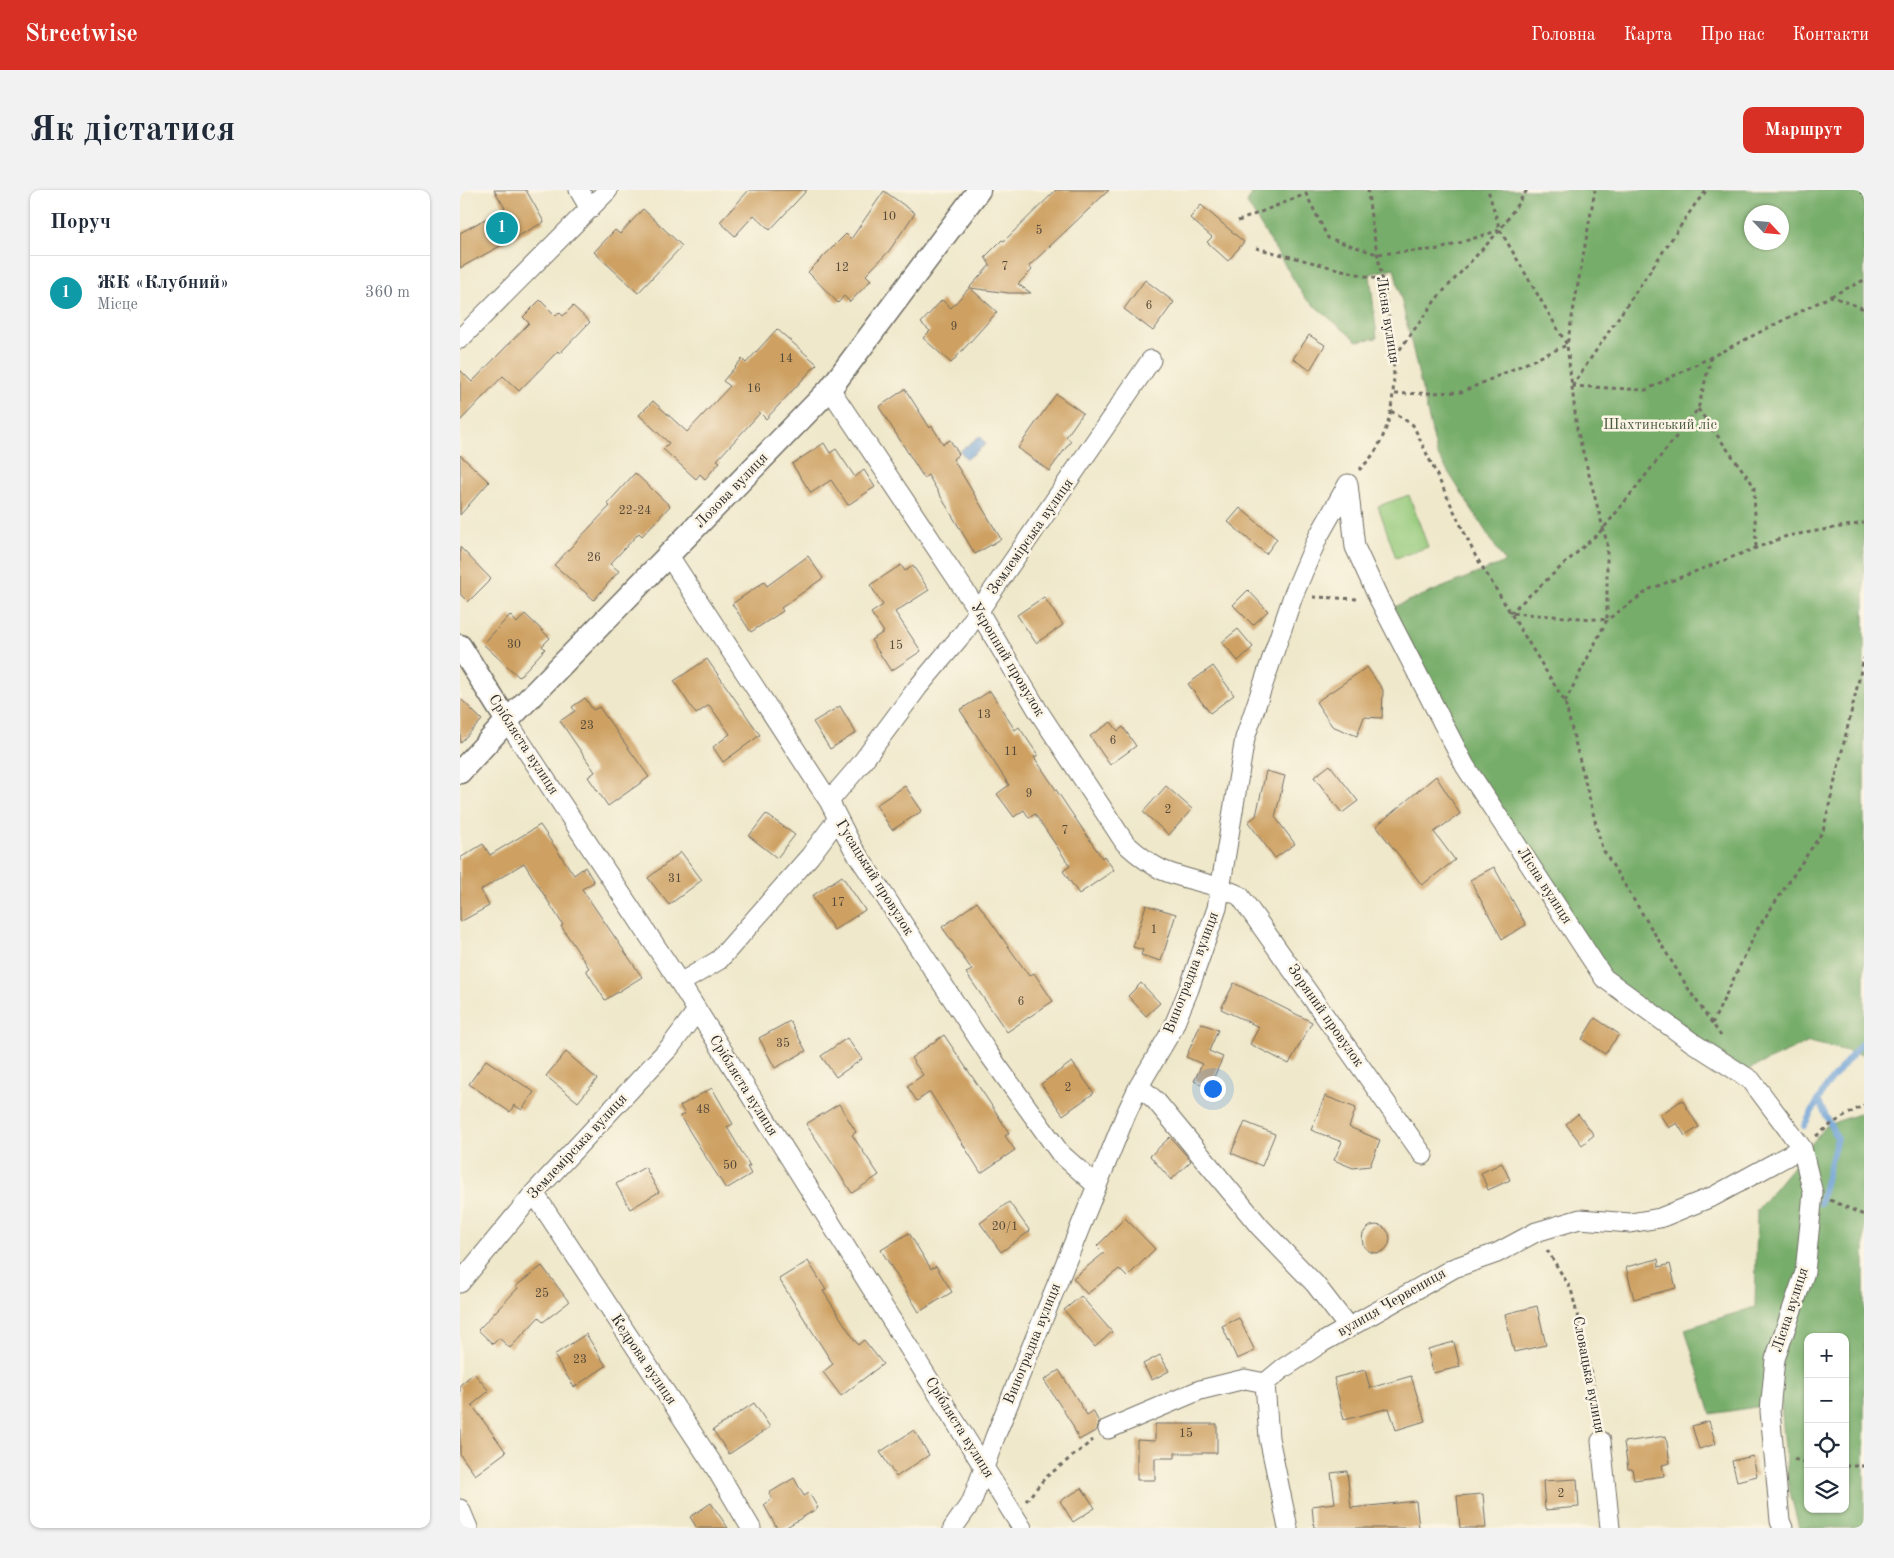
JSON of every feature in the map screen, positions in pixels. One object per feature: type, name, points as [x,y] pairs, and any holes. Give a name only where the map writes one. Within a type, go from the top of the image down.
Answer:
[{"type":"street","points":[[579,190],[590,209]]},
{"type":"street","points":[[460,339],[608,190]]},
{"type":"street","name":"Лозова вулиця","points":[[460,772],[507,721],[830,389],[977,191]]},
{"type":"street","name":"Землемірська вулиця","points":[[829,801],[860,765],[918,687],[979,612],[1151,360]]},
{"type":"street","name":"Укропний провулок","points":[[830,389],[979,612],[1037,710],[1125,843],[1142,858],[1162,870],[1194,881],[1220,886]]},
{"type":"street","name":"Виноградна вулиця","points":[[953,1528],[972,1501],[995,1437],[1139,1086],[1172,1030],[1179,1014],[1217,908],[1246,738],[1293,596],[1318,537],[1348,484]]},
{"type":"street","name":"Лісна вулиця","points":[[1348,484],[1355,547],[1465,766],[1604,978],[1693,1043],[1751,1080],[1802,1148],[1812,1193],[1805,1272],[1775,1359],[1770,1411],[1780,1521],[1783,1528]]},
{"type":"street","name":"Гусацький провулок","points":[[669,556],[829,801],[837,820],[853,848],[988,1053],[1060,1152],[1097,1186]]},
{"type":"street","name":"Срібляста вулиця","points":[[460,646],[507,721],[680,983],[696,1012],[985,1469],[1017,1523]]},
{"type":"street","points":[[680,983],[719,960],[810,856],[837,820]]},
{"type":"street","name":"Зоряний провулок","points":[[1220,886],[1240,896],[1423,1155]]},
{"type":"street","name":"Землемірська вулиця","points":[[460,1283],[534,1193],[670,1047],[696,1012]]},
{"type":"street","points":[[1139,1086],[1156,1101],[1260,1227],[1315,1284],[1349,1328]]},
{"type":"street","name":"вулиця Червениця","points":[[1265,1383],[1282,1369],[1349,1328],[1454,1268],[1497,1253],[1536,1232],[1580,1219],[1630,1223],[1660,1218],[1714,1196],[1802,1148]]},
{"type":"street","name":"Кедрова вулиця","points":[[534,1193],[716,1470],[751,1528]]},
{"type":"street","points":[[1108,1429],[1200,1390],[1245,1379],[1265,1383],[1269,1438],[1288,1528]]},
{"type":"street","name":"Словацька вулиця","points":[[1601,1441],[1610,1528]]},
{"type":"street","points":[[460,1508],[468,1528]]},
{"type":"path","name":"Лісна вулиця","points":[[1348,484],[1377,450],[1395,394],[1394,356],[1370,223],[1368,190]]},
{"type":"path","points":[[1488,190],[1500,230],[1567,345]]},
{"type":"path","points":[[1394,356],[1437,298],[1500,230],[1527,190]]},
{"type":"path","points":[[1565,702],[1607,620],[1607,543],[1577,429],[1567,345],[1595,190]]},
{"type":"path","points":[[1572,386],[1696,203],[1707,190]]},
{"type":"path","points":[[1861,190],[1864,198]]},
{"type":"path","points":[[1238,220],[1306,194],[1328,238],[1377,254],[1440,249],[1500,230]]},
{"type":"path","points":[[1256,248],[1381,280]]},
{"type":"path","points":[[1572,386],[1646,390],[1864,280]]},
{"type":"path","points":[[1831,296],[1864,309]]},
{"type":"path","points":[[1395,394],[1462,392],[1567,345]]},
{"type":"path","points":[[1510,613],[1603,530],[1698,409],[1711,358]]},
{"type":"path","points":[[1698,409],[1754,486],[1756,548]]},
{"type":"path","points":[[1391,411],[1413,425],[1475,555],[1565,702],[1602,848],[1723,1040]]},
{"type":"path","points":[[1510,613],[1607,620],[1650,590],[1787,536],[1864,524]]},
{"type":"path","points":[[1293,596],[1380,600]]},
{"type":"path","points":[[1712,1024],[1758,928],[1823,831],[1864,658]]},
{"type":"path","points":[[1802,1148],[1833,1123],[1864,1105]]},
{"type":"path","points":[[1831,1200],[1864,1215]]},
{"type":"path","name":"Словацька вулиця","points":[[1536,1232],[1571,1289],[1593,1381],[1601,1441]]},
{"type":"path","points":[[1017,1523],[1045,1478],[1108,1429]]},
{"type":"path","points":[[1849,1466],[1864,1466]]},
{"type":"green space","name":"Шахтинський ліс","points":[[1254,190],[1864,190],[1864,1055],[1809,1042],[1745,1071],[1637,1005],[1562,921],[1452,743],[1389,609],[1505,562],[1437,454],[1394,268],[1370,274],[1377,338],[1357,341],[1305,298],[1247,203]]},
{"type":"green space","points":[[1409,495],[1428,547],[1396,558],[1378,506]]},
{"type":"green space","points":[[1864,1112],[1864,1528],[1799,1528],[1788,1484],[1781,1403],[1711,1414],[1685,1329],[1755,1307],[1757,1210],[1827,1125]]},
{"type":"water","points":[[980,436],[986,444],[967,459],[960,451]]},
{"type":"building","points":[[494,190],[526,190],[544,222],[460,268],[460,233],[505,208]]},
{"type":"building","points":[[749,190],[807,190],[770,230],[754,215],[735,236],[720,222]]},
{"type":"building","points":[[1056,190],[1109,190],[1029,266],[1032,270],[1018,284],[1031,293],[1009,293],[970,288],[997,312],[951,363],[923,338],[930,331],[921,323],[942,300],[951,308],[990,265],[985,257]]},
{"type":"building","points":[[884,191],[915,213],[889,251],[866,275],[871,280],[850,302],[844,296],[838,303],[808,272],[846,234],[851,239]]},
{"type":"building","points":[[1201,205],[1244,242],[1228,261],[1207,242],[1212,237],[1190,218]]},
{"type":"building","points":[[643,209],[682,246],[638,293],[594,252],[615,230],[620,234]]},
{"type":"building","points":[[1145,280],[1174,302],[1153,331],[1124,309]]},
{"type":"building","points":[[540,300],[556,316],[559,312],[563,316],[573,306],[590,322],[560,353],[558,351],[519,391],[503,376],[460,421],[460,370],[472,382],[529,323],[523,317]]},
{"type":"building","points":[[777,329],[817,364],[766,419],[760,413],[717,460],[720,462],[705,479],[700,474],[696,479],[663,449],[669,443],[639,415],[653,401],[687,432],[730,386],[723,381],[742,359],[746,363]]},
{"type":"building","points":[[1309,335],[1325,345],[1310,370],[1293,359]]},
{"type":"building","points":[[905,389],[930,428],[932,426],[943,444],[950,440],[959,454],[953,459],[1001,539],[975,554],[928,475],[924,478],[879,407]]},
{"type":"building","points":[[1056,394],[1083,413],[1066,437],[1071,441],[1049,471],[1018,448]]},
{"type":"building","points":[[824,443],[830,453],[836,449],[855,477],[864,470],[875,487],[848,505],[831,480],[811,493],[792,464]]},
{"type":"building","points":[[460,455],[489,482],[460,515]]},
{"type":"building","points":[[635,473],[670,506],[642,536],[639,533],[610,564],[619,571],[594,600],[554,565],[610,506],[607,504]]},
{"type":"building","points":[[1240,508],[1277,539],[1266,554],[1228,522]]},
{"type":"building","points":[[460,547],[491,579],[468,602],[460,594]]},
{"type":"building","points":[[808,556],[823,578],[781,608],[783,611],[751,632],[732,604],[764,582],[767,586]]},
{"type":"building","points":[[901,565],[905,571],[913,566],[929,590],[895,612],[921,651],[891,671],[871,640],[884,632],[871,613],[883,605],[870,585]]},
{"type":"building","points":[[1248,590],[1268,611],[1253,625],[1233,605]]},
{"type":"building","points":[[1044,597],[1063,625],[1036,643],[1017,615]]},
{"type":"building","points":[[525,614],[550,638],[542,646],[545,649],[519,677],[483,644],[510,615],[517,623]]},
{"type":"building","points":[[1238,629],[1253,647],[1238,661],[1222,642]]},
{"type":"building","points":[[707,659],[760,735],[723,762],[713,747],[730,734],[709,705],[696,714],[674,681]]},
{"type":"building","points":[[1213,666],[1234,695],[1210,713],[1188,684]]},
{"type":"building","points":[[1367,667],[1383,690],[1382,718],[1364,717],[1357,736],[1332,726],[1316,702]]},
{"type":"building","points":[[990,691],[1015,730],[1019,727],[1038,755],[1034,757],[1102,858],[1104,856],[1114,870],[1079,894],[1063,871],[1070,866],[1035,814],[1029,818],[1024,810],[1014,817],[997,794],[1009,785],[960,710]]},
{"type":"building","points":[[460,698],[482,720],[460,743]]},
{"type":"building","points":[[585,698],[593,710],[599,707],[649,777],[608,806],[588,777],[595,772],[560,721],[575,711],[572,707]]},
{"type":"building","points":[[840,706],[856,733],[830,749],[813,722]]},
{"type":"building","points":[[1111,722],[1118,731],[1123,727],[1136,746],[1110,765],[1090,736]]},
{"type":"building","points":[[1330,765],[1358,801],[1342,813],[1314,777]]},
{"type":"building","points":[[1266,771],[1285,776],[1275,817],[1295,844],[1275,858],[1248,822],[1256,816]]},
{"type":"building","points":[[1436,776],[1460,814],[1434,832],[1455,860],[1422,885],[1376,826]]},
{"type":"building","points":[[905,786],[922,811],[892,830],[876,805]]},
{"type":"building","points":[[1166,786],[1192,809],[1169,835],[1143,812]]},
{"type":"building","points":[[766,814],[795,835],[777,858],[749,836]]},
{"type":"building","points":[[540,825],[574,875],[585,867],[594,882],[582,889],[642,977],[605,1000],[586,970],[589,968],[561,926],[563,925],[524,863],[481,890],[489,906],[460,922],[460,858],[483,844],[490,855]]},
{"type":"building","points":[[681,852],[702,880],[669,905],[648,878]]},
{"type":"building","points":[[1494,867],[1526,925],[1502,939],[1470,880]]},
{"type":"building","points":[[842,876],[865,910],[834,930],[812,896]]},
{"type":"building","points":[[977,902],[1029,976],[1034,973],[1053,1001],[1007,1032],[966,973],[972,970],[942,927]]},
{"type":"building","points":[[1146,905],[1176,914],[1161,961],[1141,955],[1143,950],[1133,947]]},
{"type":"building","points":[[1141,983],[1160,1003],[1146,1016],[1128,996]]},
{"type":"building","points":[[1234,983],[1312,1022],[1289,1064],[1250,1044],[1259,1027],[1221,1009]]},
{"type":"building","points":[[1595,1018],[1619,1034],[1605,1054],[1582,1039]]},
{"type":"building","points":[[790,1021],[806,1051],[775,1068],[759,1038]]},
{"type":"building","points":[[1201,1023],[1218,1030],[1209,1051],[1223,1057],[1209,1088],[1194,1081],[1202,1064],[1186,1057]]},
{"type":"building","points":[[944,1035],[1009,1133],[1005,1136],[1015,1150],[981,1173],[930,1092],[917,1101],[907,1086],[923,1075],[911,1058]]},
{"type":"building","points":[[847,1038],[862,1059],[836,1077],[821,1056]]},
{"type":"building","points":[[566,1052],[597,1079],[578,1102],[546,1076]]},
{"type":"building","points":[[486,1060],[534,1092],[522,1110],[514,1105],[510,1112],[469,1084]]},
{"type":"building","points":[[1072,1062],[1094,1093],[1063,1115],[1041,1084]]},
{"type":"building","points":[[712,1088],[733,1124],[727,1127],[750,1166],[747,1167],[751,1174],[726,1189],[680,1116],[685,1114],[680,1106]]},
{"type":"building","points":[[1325,1096],[1356,1108],[1349,1127],[1380,1140],[1370,1166],[1353,1168],[1334,1160],[1342,1142],[1311,1130]]},
{"type":"building","points":[[1682,1100],[1699,1127],[1685,1136],[1677,1123],[1669,1128],[1660,1115]]},
{"type":"building","points":[[839,1104],[856,1132],[852,1135],[879,1175],[852,1193],[806,1124]]},
{"type":"building","points":[[1578,1114],[1594,1135],[1582,1145],[1566,1124]]},
{"type":"building","points":[[1245,1122],[1275,1134],[1262,1166],[1231,1153]]},
{"type":"building","points":[[1170,1137],[1191,1161],[1171,1180],[1150,1156]]},
{"type":"building","points":[[1502,1163],[1510,1180],[1488,1190],[1481,1173]]},
{"type":"building","points":[[645,1167],[659,1192],[630,1209],[616,1184]]},
{"type":"building","points":[[1009,1202],[1030,1231],[1001,1252],[980,1223]]},
{"type":"building","points":[[1125,1218],[1155,1249],[1127,1277],[1119,1269],[1087,1294],[1073,1278],[1104,1253],[1097,1246]]},
{"type":"building","points":[[1376,1225],[1386,1229],[1390,1239],[1386,1249],[1376,1253],[1366,1249],[1362,1239],[1366,1229]]},
{"type":"building","points":[[909,1233],[931,1269],[936,1266],[952,1292],[919,1312],[881,1250]]},
{"type":"building","points":[[1658,1259],[1659,1267],[1670,1264],[1676,1288],[1634,1299],[1626,1267]]},
{"type":"building","points":[[808,1261],[826,1290],[823,1291],[858,1345],[864,1340],[883,1364],[841,1396],[823,1372],[833,1364],[779,1279]]},
{"type":"building","points":[[542,1266],[569,1302],[543,1322],[539,1317],[510,1348],[499,1338],[493,1344],[478,1330],[518,1288],[516,1286]]},
{"type":"building","points":[[1081,1296],[1112,1332],[1095,1347],[1064,1310]]},
{"type":"building","points":[[1537,1306],[1546,1345],[1514,1352],[1505,1314]]},
{"type":"building","points":[[1239,1318],[1255,1351],[1237,1359],[1222,1326]]},
{"type":"building","points":[[586,1334],[606,1366],[574,1387],[554,1355]]},
{"type":"building","points":[[1454,1342],[1460,1367],[1433,1373],[1428,1349]]},
{"type":"building","points":[[1160,1355],[1169,1371],[1152,1380],[1143,1364]]},
{"type":"building","points":[[1059,1370],[1087,1415],[1093,1411],[1099,1422],[1097,1430],[1079,1440],[1072,1424],[1044,1380]]},
{"type":"building","points":[[1365,1370],[1370,1388],[1411,1376],[1425,1421],[1396,1430],[1389,1408],[1344,1420],[1334,1378]]},
{"type":"building","points":[[474,1373],[489,1391],[472,1405],[506,1452],[475,1475],[460,1454],[460,1385]]},
{"type":"building","points":[[754,1403],[770,1427],[729,1454],[713,1430]]},
{"type":"building","points":[[1709,1421],[1716,1444],[1699,1449],[1692,1426]]},
{"type":"building","points":[[1155,1424],[1217,1424],[1217,1453],[1175,1453],[1175,1458],[1155,1458],[1155,1480],[1137,1480],[1137,1440],[1155,1441]]},
{"type":"building","points":[[914,1430],[929,1455],[896,1477],[880,1452]]},
{"type":"building","points":[[1666,1436],[1670,1463],[1662,1465],[1664,1476],[1634,1480],[1632,1469],[1628,1469],[1624,1442]]},
{"type":"building","points":[[1753,1456],[1757,1476],[1737,1481],[1732,1461]]},
{"type":"building","points":[[1347,1471],[1351,1508],[1416,1501],[1419,1528],[1314,1528],[1312,1506],[1335,1503],[1331,1473]]},
{"type":"building","points":[[794,1478],[804,1496],[809,1493],[818,1508],[785,1528],[777,1528],[764,1505],[772,1499],[769,1493]]},
{"type":"building","points":[[1577,1479],[1579,1507],[1545,1510],[1543,1481]]},
{"type":"building","points":[[1082,1488],[1095,1508],[1073,1522],[1060,1501]]},
{"type":"building","points":[[1483,1494],[1486,1528],[1460,1528],[1457,1496]]},
{"type":"building","points":[[711,1503],[728,1528],[697,1528],[690,1517]]},
{"type":"waterway","points":[[1804,1126],[1825,1088],[1864,1040]]},
{"type":"waterway","points":[[1818,1100],[1837,1138],[1820,1203]]},
{"type":"place","name":"ЖК «Клубний»","points":[[502,228]]}]
